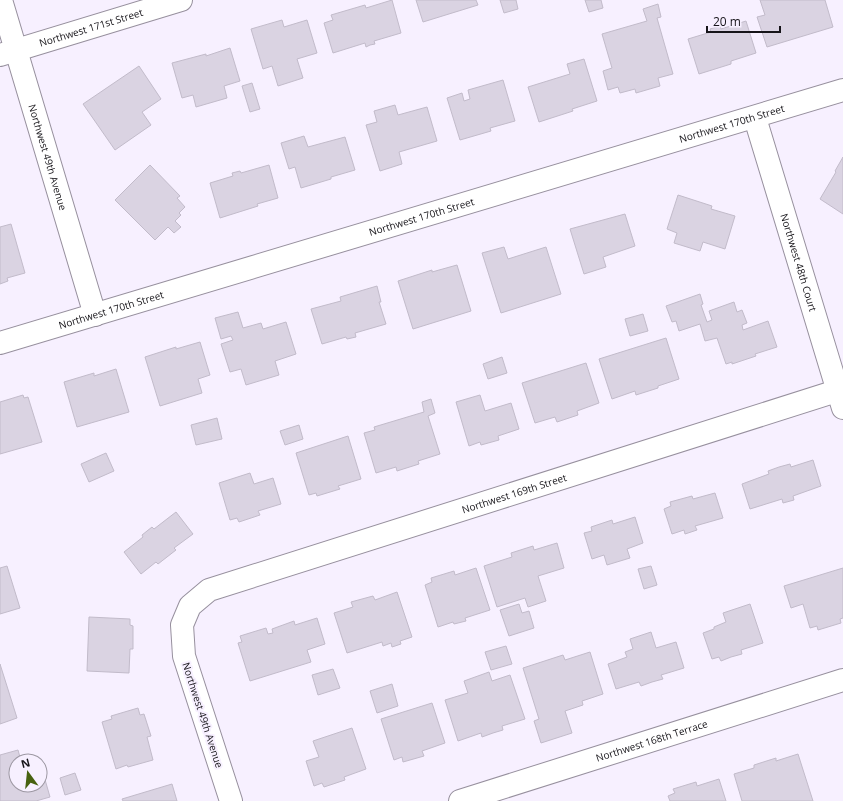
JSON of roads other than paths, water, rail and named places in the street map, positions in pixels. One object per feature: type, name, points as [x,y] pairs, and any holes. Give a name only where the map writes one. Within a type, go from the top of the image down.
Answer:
[{"type":"street","name":"Northwest 49th Avenue","points":[[1,0],[8,52],[94,315]]},
{"type":"street","name":"Northwest 171st Street","points":[[8,52],[181,0]]},
{"type":"street","name":"Northwest 170th Street","points":[[0,343],[755,118],[843,90]]},
{"type":"street","name":"Northwest 48th Court","points":[[755,118],[841,396]]},
{"type":"street","name":"Northwest 169th Street","points":[[190,606],[209,590],[841,396]]},
{"type":"street","name":"Northwest 49th Avenue","points":[[190,606],[182,625],[184,656],[231,801]]},
{"type":"street","name":"Northwest 168th Terrace","points":[[460,801],[843,680]]}]
